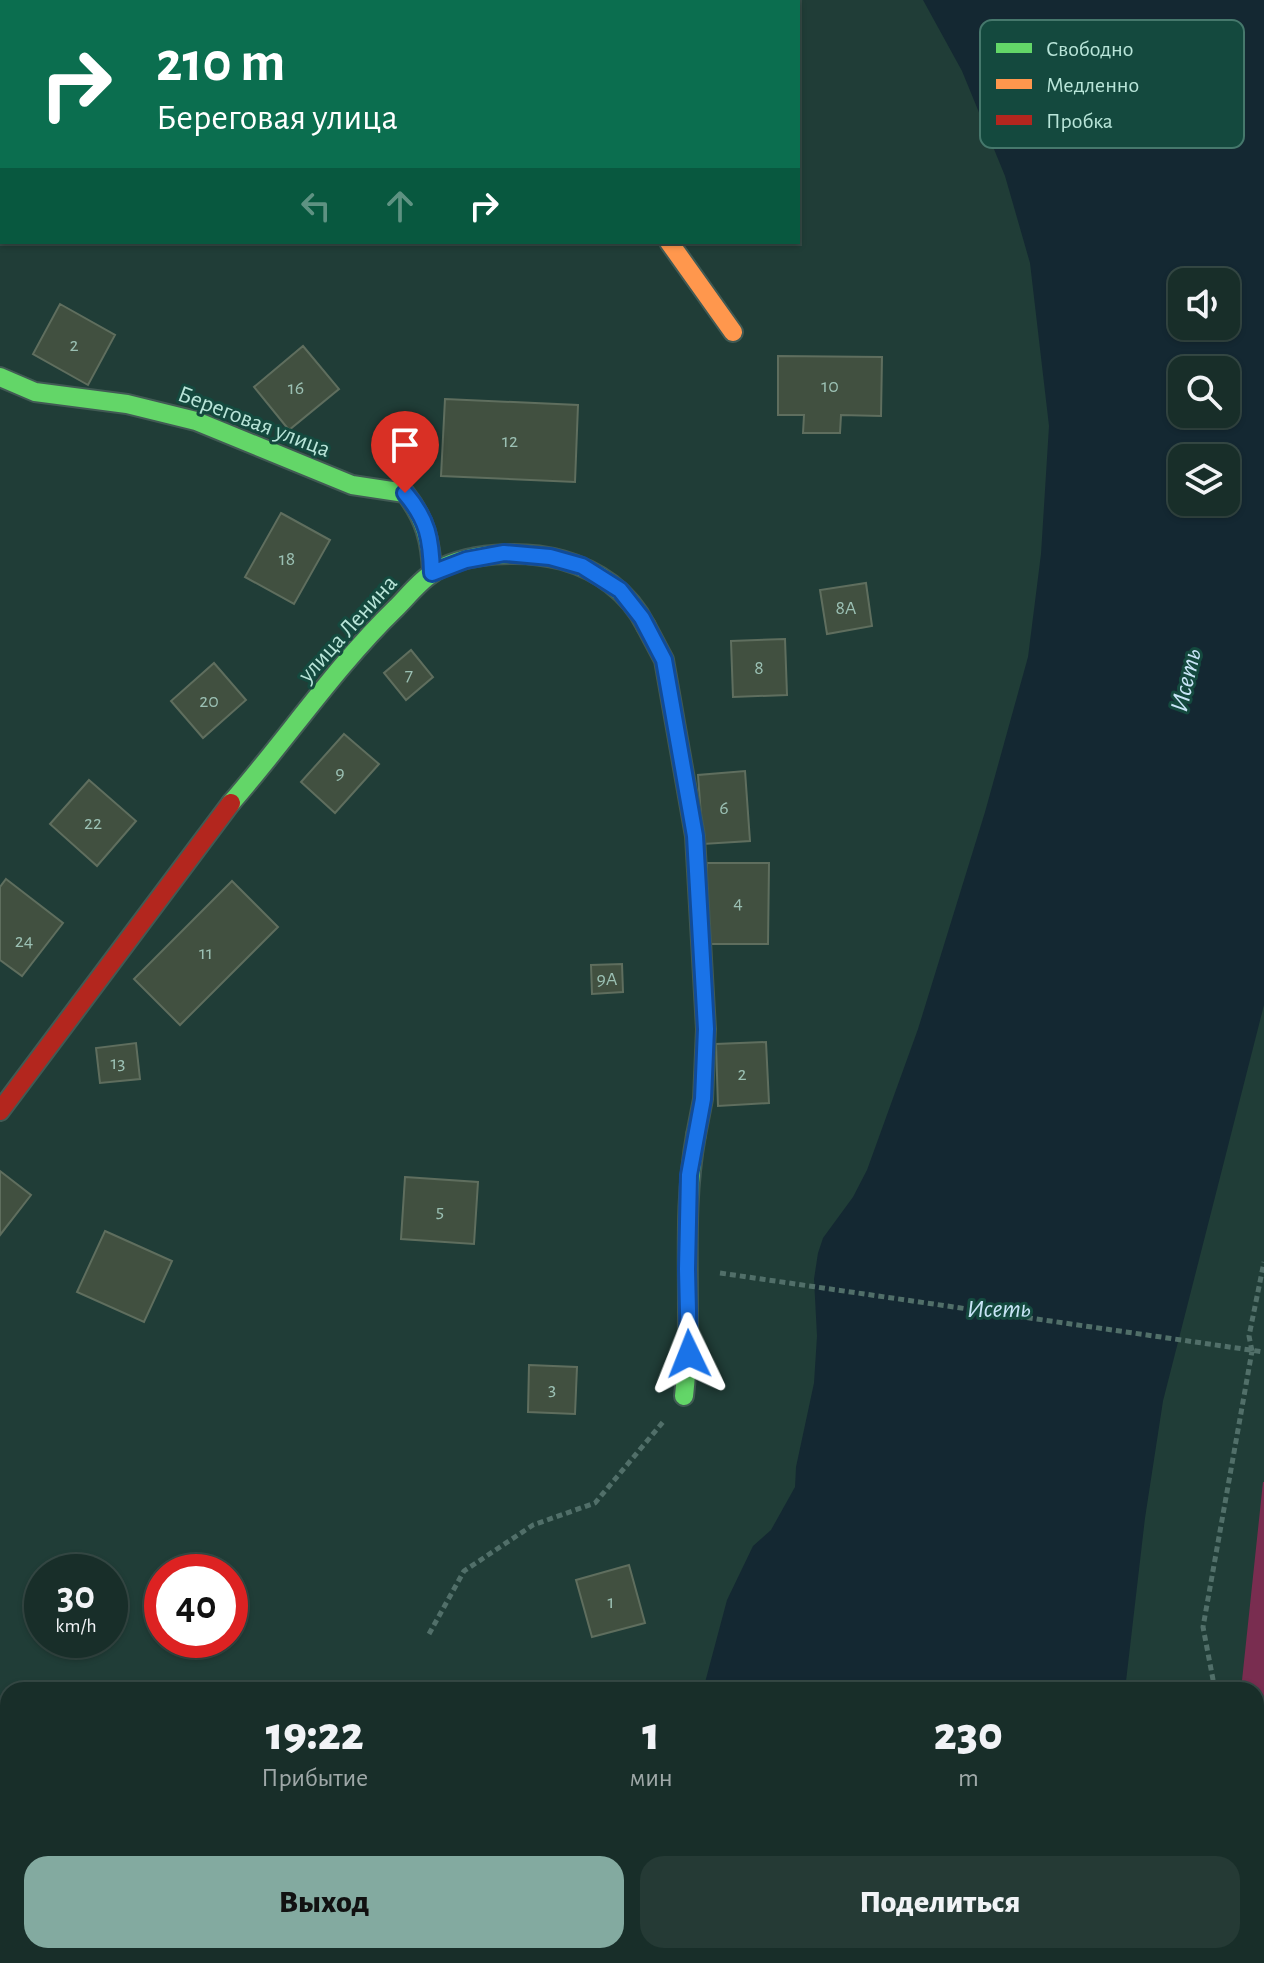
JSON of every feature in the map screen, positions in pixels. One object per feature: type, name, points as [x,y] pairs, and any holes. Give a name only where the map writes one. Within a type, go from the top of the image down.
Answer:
[{"type":"street","points":[[670,244],[733,332]]},
{"type":"street","name":"Береговая улица","points":[[0,377],[35,392],[127,404],[196,421],[352,485],[405,493],[420,510],[431,539],[432,573]]},
{"type":"street","name":"улица Ленина","points":[[0,1111],[212,825],[281,745],[361,642],[432,573],[466,560],[504,553],[550,557],[582,566],[620,590],[642,618],[664,660],[695,836],[706,1029],[703,1099],[689,1175],[689,1354],[684,1396]]},
{"type":"path","points":[[1213,1682],[1203,1627],[1252,1351],[1249,1336],[1264,1262]]},
{"type":"path","points":[[761,1277],[1264,1352]]},
{"type":"path","points":[[429,1634],[464,1571],[533,1525],[595,1503],[684,1396]]},
{"type":"shaded area","points":[[1263,1482],[1264,1482],[1264,1682],[1242,1682]]},
{"type":"water","name":"Исеть","points":[[923,0],[1264,0],[1264,1005],[1163,1401],[1145,1518],[1126,1682],[705,1682],[727,1600],[753,1546],[771,1530],[795,1487],[796,1467],[814,1383],[817,1336],[814,1279],[818,1253],[823,1238],[853,1197],[867,1170],[918,1029],[985,812],[1028,657],[1041,554],[1049,426],[1030,263],[1005,176],[994,148],[1244,148],[1244,20],[980,20],[980,115],[962,71]]},
{"type":"building","points":[[60,304],[115,335],[88,385],[33,354]]},
{"type":"building","points":[[303,346],[339,389],[289,430],[254,387]]},
{"type":"building","points":[[778,356],[882,357],[881,416],[841,415],[840,433],[803,433],[804,415],[778,415]]},
{"type":"building","points":[[445,399],[578,405],[575,482],[441,476]]},
{"type":"building","points":[[281,513],[330,540],[294,604],[245,577]]},
{"type":"building","points":[[866,583],[872,626],[827,634],[820,590]]},
{"type":"building","points":[[785,639],[787,695],[733,697],[731,641]]},
{"type":"building","points":[[411,650],[433,677],[406,700],[384,673]]},
{"type":"building","points":[[214,663],[246,700],[203,738],[171,701]]},
{"type":"building","points":[[344,734],[379,764],[335,813],[301,782]]},
{"type":"building","points":[[745,771],[750,841],[703,844],[698,775]]},
{"type":"building","points":[[89,780],[136,821],[97,866],[50,824]]},
{"type":"building","points":[[707,863],[769,863],[768,944],[706,944]]},
{"type":"building","points":[[6,879],[63,923],[22,976],[0,960],[0,887]]},
{"type":"building","points":[[232,881],[278,927],[180,1025],[134,979]]},
{"type":"building","points":[[622,964],[623,992],[592,994],[591,965]]},
{"type":"building","points":[[766,1042],[769,1103],[718,1106],[716,1044]]},
{"type":"building","points":[[136,1043],[140,1079],[100,1083],[96,1048]]},
{"type":"building","points":[[0,1171],[31,1195],[0,1235]]},
{"type":"building","points":[[405,1177],[478,1182],[474,1244],[401,1239]]},
{"type":"building","points":[[105,1231],[172,1261],[144,1322],[77,1292]]},
{"type":"building","points":[[529,1365],[577,1367],[575,1414],[528,1412]]},
{"type":"building","points":[[629,1565],[645,1623],[592,1637],[576,1580]]},
{"type":"traffic: fast","points":[[0,377],[35,392],[127,404],[196,421],[352,485],[405,493],[426,531],[432,573]]},
{"type":"traffic: fast","points":[[231,803],[374,631],[422,581],[445,566],[478,557],[513,554],[562,560],[588,570],[611,584],[631,603],[646,626]]},
{"type":"traffic: fast","points":[[684,1396],[689,1200],[696,1135]]},
{"type":"traffic: slow","points":[[670,244],[733,332]]},
{"type":"traffic: slow","points":[[646,626],[664,660],[695,836],[706,1029],[703,1099],[696,1135]]},
{"type":"traffic: jam","points":[[0,1111],[231,803]]},
{"type":"route","points":[[405,493],[420,510],[431,539],[432,573],[466,560],[504,553],[550,557],[582,566],[620,590],[642,618],[664,660],[695,836],[706,1029],[703,1099],[689,1175],[689,1354]]}]
